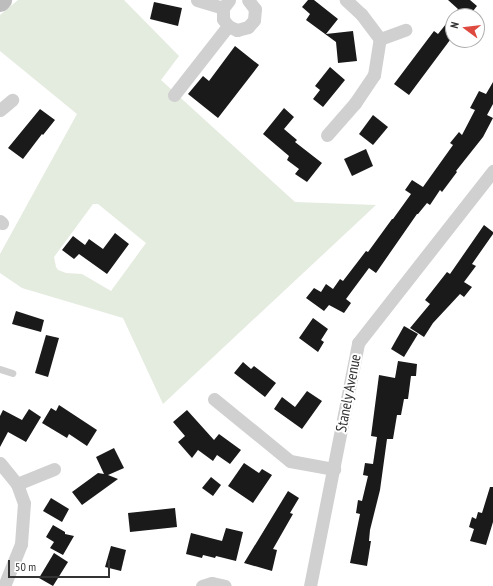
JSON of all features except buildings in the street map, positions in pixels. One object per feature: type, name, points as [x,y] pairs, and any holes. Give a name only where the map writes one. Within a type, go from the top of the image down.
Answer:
[{"type":"street","points":[[197,0],[226,4],[223,19],[228,26],[237,30],[243,30],[252,23],[255,8],[250,1]]},
{"type":"street","points":[[328,135],[355,103],[374,75],[380,39],[361,14],[346,0]]},
{"type":"street","points":[[174,95],[228,26]]},
{"type":"street","points":[[380,39],[405,30]]},
{"type":"street","points":[[0,110],[12,100]]},
{"type":"street","name":"Stanely Avenue","points":[[310,586],[358,343],[493,171]]},
{"type":"street","points":[[214,398],[290,461],[334,469]]},
{"type":"street","points":[[0,464],[17,484],[24,503],[20,544],[4,586]]},
{"type":"street","points":[[17,484],[54,469]]},
{"type":"street","points":[[202,586],[212,583],[225,586]]},
{"type":"lane","points":[[0,369],[12,373]]},
{"type":"shaded area","points":[[18,0],[124,0],[179,56],[161,80],[295,202],[376,205],[163,404],[123,318],[22,288],[0,273],[0,254],[77,114],[0,51],[0,15]],"holes":[[[93,204],[98,204],[146,243],[111,291],[82,274],[66,273],[58,270],[54,257]]]}]
